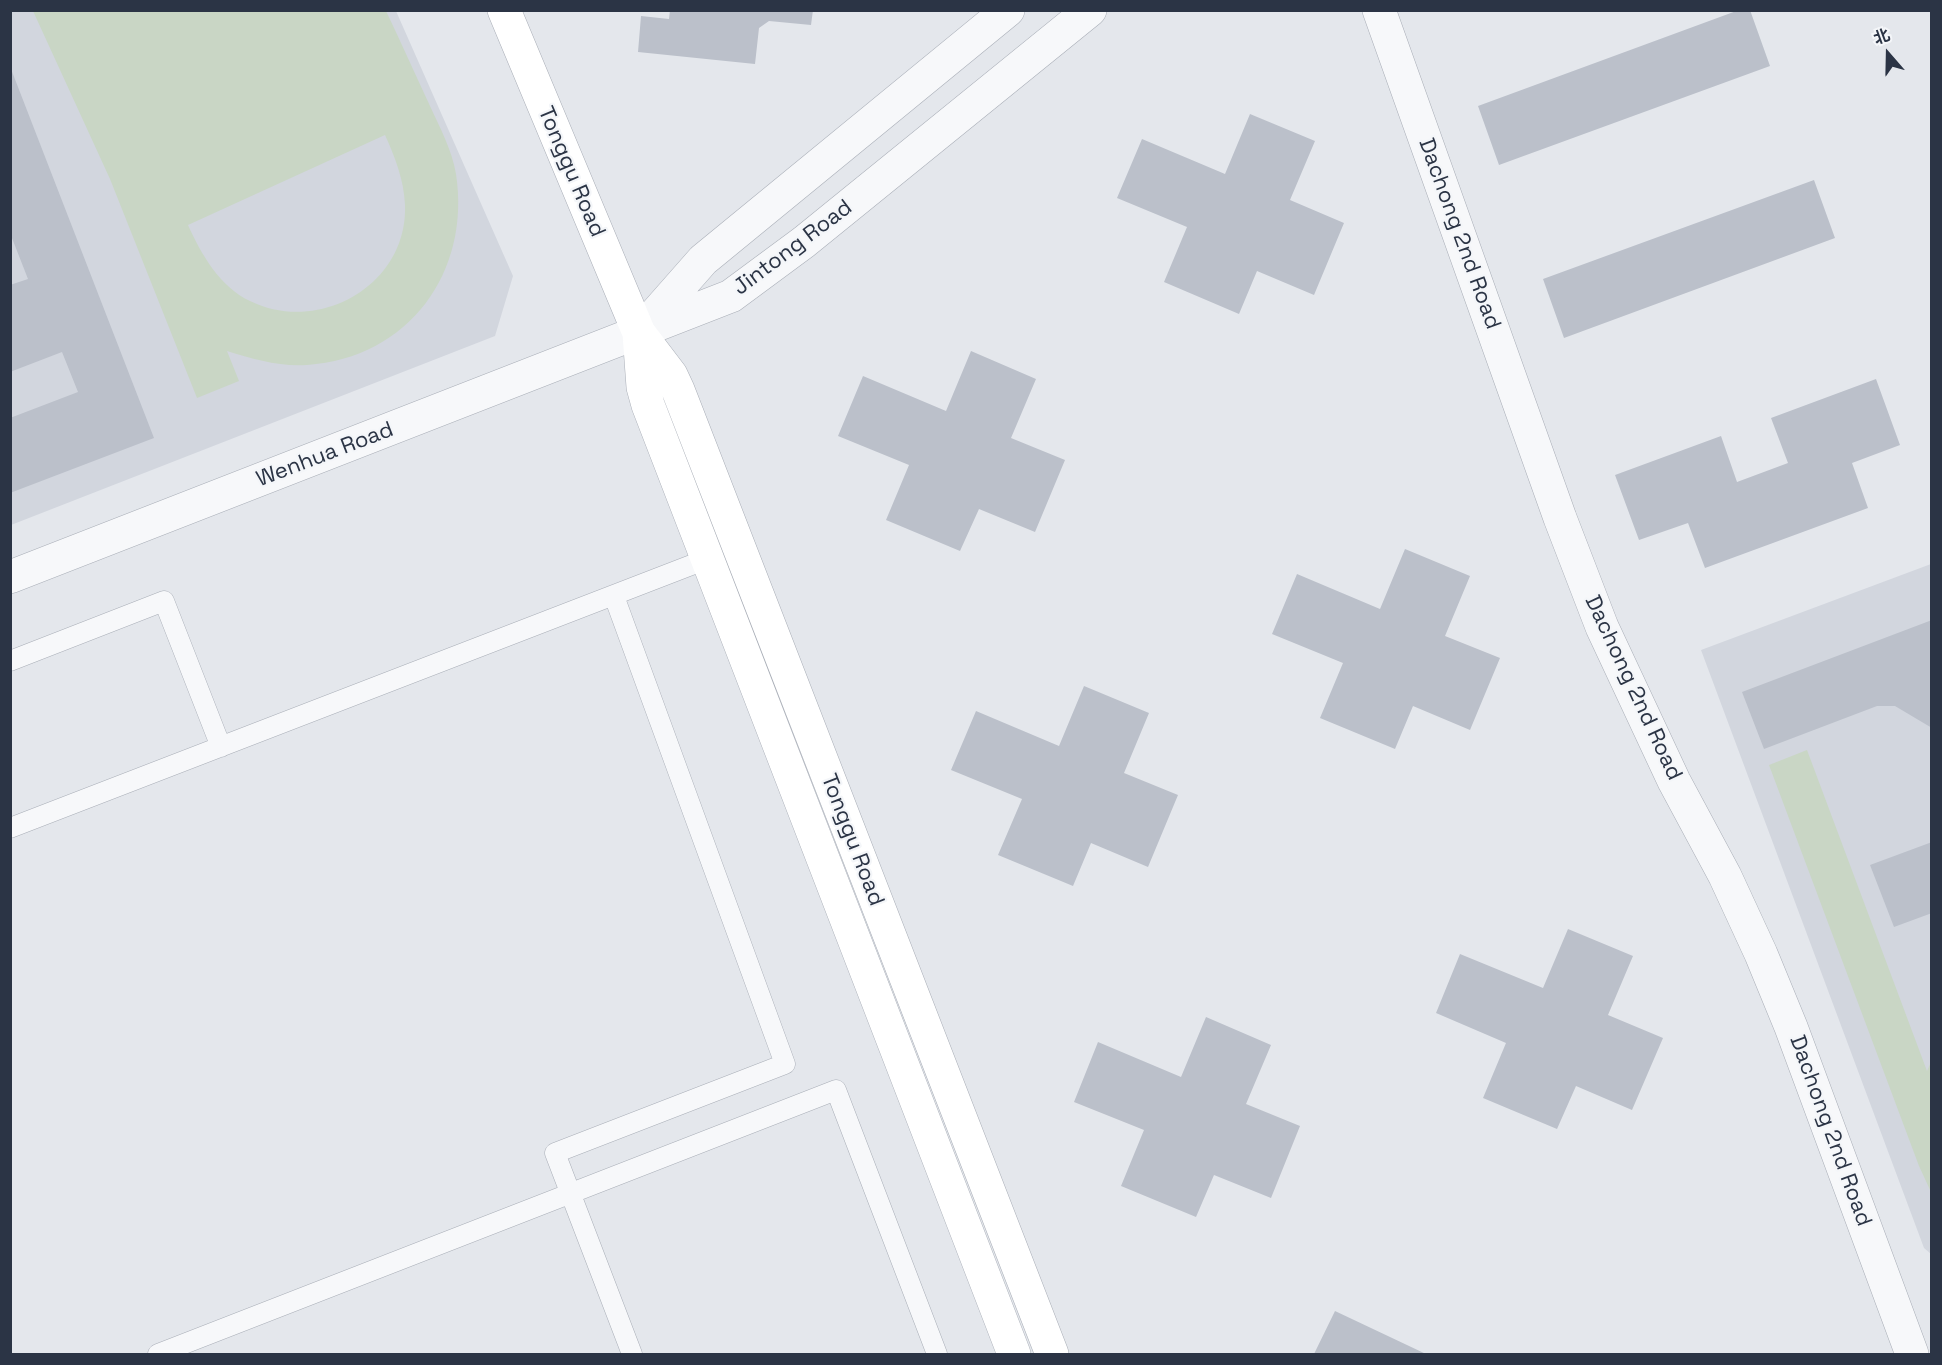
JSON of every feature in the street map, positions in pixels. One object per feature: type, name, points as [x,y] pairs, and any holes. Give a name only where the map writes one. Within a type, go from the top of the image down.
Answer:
[{"type":"main road","name":"Tonggu Road","points":[[504,10],[639,333],[670,375],[678,390],[1052,1354]]},
{"type":"main road","name":"Tonggu Road","points":[[639,333],[643,387],[648,405],[1014,1354]]},
{"type":"street","name":"Jintong Road","points":[[639,333],[703,260],[1008,10]]},
{"type":"street","name":"Jintong Road","points":[[639,333],[732,296],[804,242],[1090,10]]},
{"type":"street","name":"Dachong 2nd Road","points":[[1379,10],[1560,518],[1602,627],[1674,781],[1725,876],[1761,954],[1791,1027],[1912,1354]]},
{"type":"street","name":"Wenhua Road","points":[[10,577],[639,333]]},
{"type":"lane","points":[[10,828],[707,559]]},
{"type":"lane","points":[[614,596],[785,1064],[555,1153],[632,1354]]},
{"type":"lane","points":[[10,661],[164,601],[221,747]]},
{"type":"lane","points":[[158,1354],[836,1090],[937,1354]]},
{"type":"shaded area","points":[[11,11],[396,11],[513,276],[495,336],[11,525]]},
{"type":"shaded area","points":[[1931,564],[1931,1254],[1924,1248],[1701,650]]},
{"type":"green space","points":[[33,11],[386,11],[452,156],[456,174],[458,210],[453,244],[442,276],[425,304],[403,327],[375,346],[343,359],[307,365],[277,364],[227,351],[239,381],[197,398],[110,179]],"holes":[[[385,135],[403,187],[405,205],[402,233],[392,259],[375,279],[354,296],[330,307],[304,312],[277,310],[239,295],[213,269],[188,225]]]},
{"type":"green space","points":[[1807,750],[1927,1071],[1931,1062],[1931,1192],[1919,1166],[1769,765]]},
{"type":"building","points":[[670,10],[813,10],[811,25],[769,21],[759,28],[755,64],[638,52],[641,16],[669,19]]},
{"type":"building","points":[[1739,10],[1750,10],[1770,66],[1499,165],[1478,106]]},
{"type":"building","points":[[11,69],[154,438],[10,493],[10,418],[78,392],[62,352],[10,372],[10,285],[28,279],[10,233]]},
{"type":"building","points":[[1250,114],[1315,141],[1290,200],[1344,223],[1314,295],[1257,271],[1239,314],[1164,282],[1187,227],[1117,198],[1142,139],[1225,174]]},
{"type":"building","points":[[1814,180],[1835,238],[1564,338],[1543,279]]},
{"type":"building","points":[[971,351],[1036,379],[1011,438],[1065,460],[1035,532],[979,509],[960,551],[886,520],[909,465],[838,436],[863,376],[946,411]]},
{"type":"building","points":[[1876,379],[1900,445],[1852,463],[1868,508],[1705,568],[1688,523],[1639,540],[1615,475],[1721,436],[1737,482],[1788,463],[1771,418]]},
{"type":"building","points":[[1405,549],[1470,576],[1445,636],[1500,658],[1470,730],[1413,706],[1395,749],[1320,718],[1343,663],[1272,634],[1297,574],[1380,609]]},
{"type":"building","points":[[1932,620],[1932,728],[1895,706],[1877,706],[1764,749],[1742,692]]},
{"type":"building","points":[[1084,686],[1149,713],[1124,773],[1178,795],[1148,867],[1091,843],[1073,886],[998,855],[1022,799],[951,770],[976,711],[1059,746]]},
{"type":"building","points":[[1932,842],[1932,913],[1894,927],[1870,865]]},
{"type":"building","points":[[1568,929],[1633,956],[1608,1015],[1663,1038],[1632,1110],[1576,1086],[1557,1129],[1483,1098],[1506,1043],[1436,1013],[1460,954],[1543,988]]},
{"type":"building","points":[[1206,1017],[1271,1045],[1246,1104],[1300,1126],[1271,1198],[1214,1175],[1196,1217],[1121,1186],[1144,1130],[1074,1102],[1098,1042],[1181,1077]]},
{"type":"building","points":[[1335,1311],[1426,1354],[1314,1354]]}]
